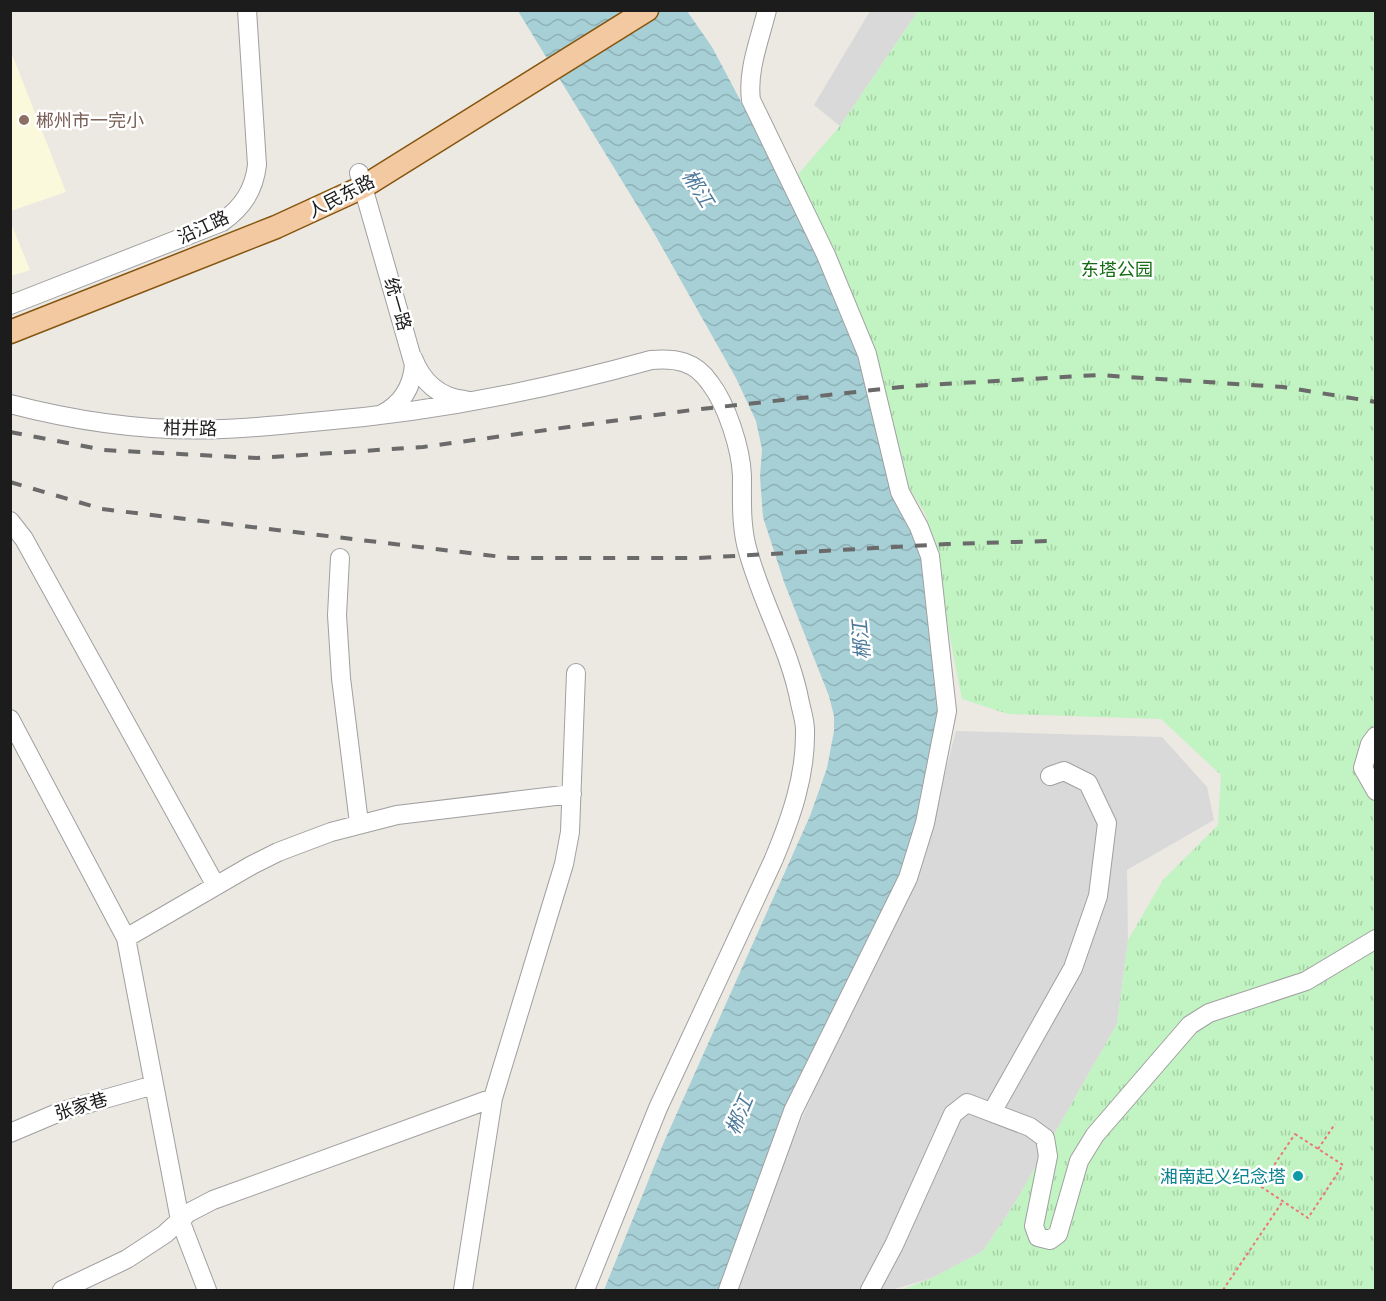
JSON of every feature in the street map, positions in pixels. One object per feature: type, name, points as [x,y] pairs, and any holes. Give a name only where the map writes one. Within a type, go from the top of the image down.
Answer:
[{"type":"main road","name":"人民东路","points":[[10,316],[270,214],[364,188],[620,10]]},
{"type":"main road","name":"人民东路","points":[[10,332],[276,227],[364,188],[647,10]]},
{"type":"street","name":"沿江路","points":[[10,305],[222,222],[238,209],[250,193],[257,165],[247,10]]},
{"type":"street","points":[[728,1290],[793,1112],[908,878],[925,823],[947,711],[930,556],[919,527],[900,492],[867,354],[826,255],[751,100],[749,88],[751,75],[767,10]]},
{"type":"street","name":"统一路","points":[[364,188],[413,356],[413,374],[403,399],[389,411],[372,417]]},
{"type":"street","points":[[413,356],[421,375],[436,390],[461,400],[479,400]]},
{"type":"street","name":"柑井路","points":[[10,404],[81,419],[151,428],[221,429],[372,417],[479,400],[568,382],[651,360],[670,359],[686,362],[700,371],[718,394],[739,447],[742,475],[741,504],[746,543],[798,691],[805,727],[804,767],[786,829],[773,861],[658,1108],[585,1290]]},
{"type":"street","points":[[10,521],[24,539],[216,886]]},
{"type":"street","points":[[340,558],[337,615],[359,824]]},
{"type":"street","points":[[463,1290],[493,1098],[564,864],[570,832],[576,673]]},
{"type":"street","points":[[10,719],[126,938],[180,1220],[207,1290]]},
{"type":"street","points":[[1376,736],[1370,744],[1363,768],[1376,791]]},
{"type":"street","points":[[992,1112],[1073,968],[1098,896],[1107,823],[1088,783],[1064,771],[1050,776]]},
{"type":"street","points":[[126,938],[278,852],[359,824],[397,814],[572,794]]},
{"type":"street","points":[[870,1290],[894,1245],[953,1114],[967,1103],[1030,1127],[1045,1138],[1048,1155],[1034,1226],[1038,1237],[1050,1240],[1058,1234],[1079,1161],[1095,1136],[1190,1025],[1209,1013],[1306,981],[1376,939]]},
{"type":"street","name":"张家巷","points":[[10,1133],[62,1111],[154,1085]]},
{"type":"street","points":[[62,1290],[127,1259],[165,1234],[180,1220],[213,1200],[493,1098]]},
{"type":"path","points":[[1318,1149],[1335,1124]]},
{"type":"path","points":[[1295,1134],[1343,1165],[1308,1218],[1283,1201],[1260,1186],[1295,1134]]},
{"type":"path","points":[[1223,1290],[1283,1201]]},
{"type":"shaded area","points":[[870,11],[918,11],[840,126],[814,105]]},
{"type":"shaded area","name":"郴州市一完小","points":[[10,49],[66,192],[11,211],[10,211]]},
{"type":"shaded area","points":[[11,223],[30,270],[10,276]]},
{"type":"shaded area","points":[[956,731],[1162,737],[1207,787],[1214,820],[1127,870],[1128,940],[1117,1024],[1015,1203],[983,1251],[932,1278],[891,1290],[736,1290],[792,1141],[822,1073],[916,882]]},
{"type":"green space","name":"东塔公园","points":[[918,11],[1375,11],[1375,1290],[901,1290],[932,1278],[983,1251],[1015,1203],[1117,1024],[1128,940],[1163,880],[1218,825],[1221,775],[1161,719],[1008,714],[962,699],[926,515],[911,491],[794,179],[840,126]]},
{"type":"water","name":"郴江","points":[[518,11],[687,11],[712,47],[797,207],[845,308],[896,504],[911,525],[927,566],[941,697],[921,805],[901,875],[786,1104],[718,1290],[604,1290],[664,1142],[810,816],[827,768],[834,731],[834,716],[829,696],[784,582],[763,517],[760,477],[762,449],[756,421],[736,378],[654,233]]},
{"type":"railway","points":[[10,432],[104,450],[257,458],[423,447],[692,410],[910,386],[1098,375],[1283,387],[1376,402]]},
{"type":"railway","points":[[10,482],[102,509],[511,558],[698,558],[947,544],[1048,541]]},
{"type":"place","name":"郴州市一完小","points":[[24,120]]},
{"type":"place","name":"湘南起义纪念塔","points":[[1298,1176]]}]
